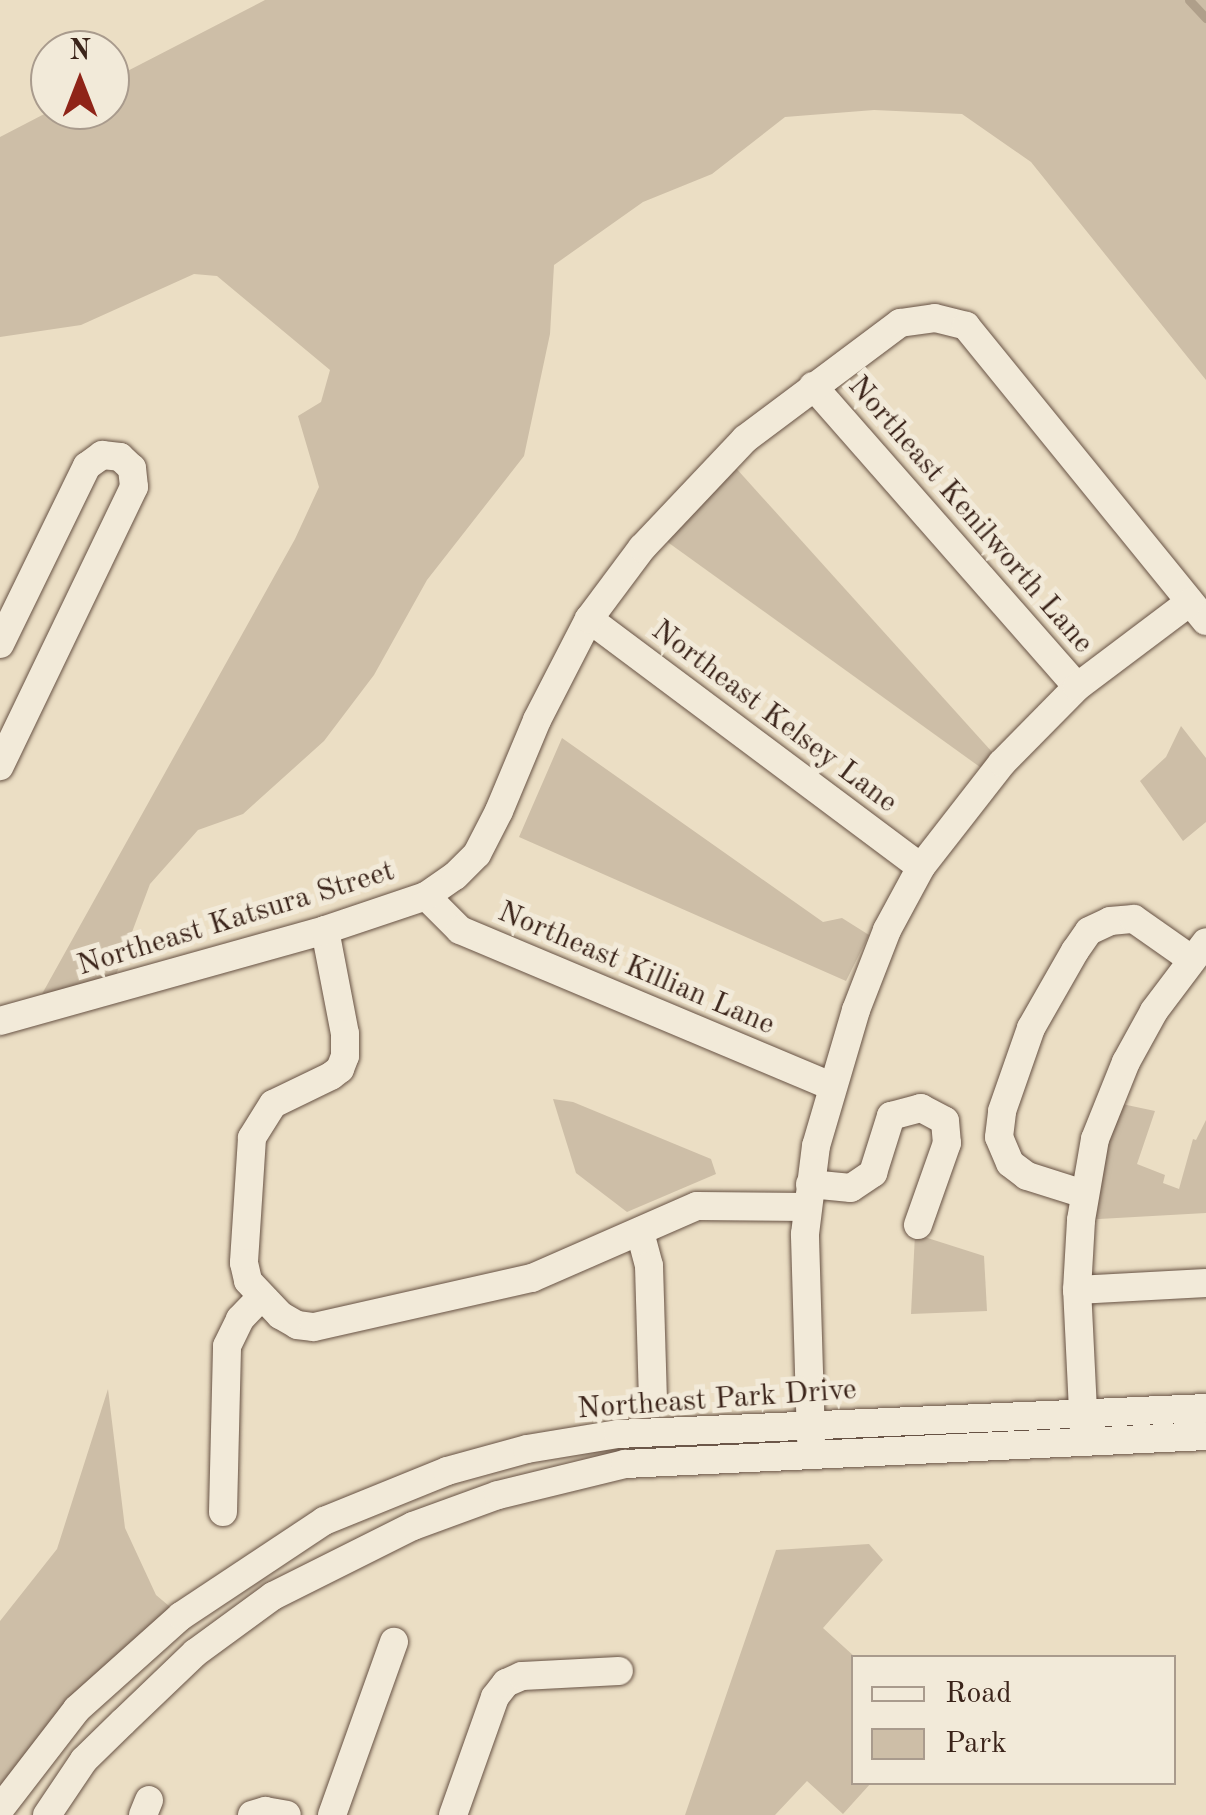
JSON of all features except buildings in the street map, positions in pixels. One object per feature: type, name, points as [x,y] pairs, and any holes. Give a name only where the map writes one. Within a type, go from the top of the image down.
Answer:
[{"type":"street","name":"Northeast Katsura Street","points":[[0,1021],[325,930],[426,896],[477,854],[589,619],[686,497],[745,439],[900,323],[936,318],[966,326],[1198,612]]},
{"type":"street","name":"Northeast Kenilworth Lane","points":[[813,386],[1078,686]]},
{"type":"street","points":[[0,644],[87,466],[102,455],[120,457],[132,468],[134,486],[0,766]]},
{"type":"street","points":[[812,1455],[809,1196],[832,1086],[882,941],[920,867],[1002,763],[1078,686],[1198,612]]},
{"type":"street","name":"Northeast Kelsey Lane","points":[[589,619],[920,867]]},
{"type":"street","name":"Northeast Killian Lane","points":[[426,896],[460,930],[832,1086]]},
{"type":"street","points":[[1084,1194],[1027,1176],[1010,1163],[1000,1136],[1002,1111],[1031,1028],[1075,950],[1090,931],[1110,921],[1134,919],[1198,950],[1154,1012],[1108,1101],[1084,1194],[1077,1290],[1085,1442]]},
{"type":"street","points":[[325,930],[346,1034],[346,1056],[330,1076],[273,1104],[252,1138],[243,1252],[248,1281],[260,1298],[297,1325],[314,1327],[532,1278],[666,1218],[716,1203],[809,1196],[852,1188],[873,1173],[891,1116],[921,1108],[945,1120],[948,1143],[918,1226]]},
{"type":"street","points":[[640,1232],[649,1266],[653,1398]]},
{"type":"street","points":[[1077,1290],[1206,1283]]},
{"type":"street","points":[[223,1512],[227,1346],[240,1319],[260,1298]]},
{"type":"street","name":"Northeast Park Drive","points":[[0,1809],[77,1709],[155,1636],[275,1550],[341,1513],[447,1471],[527,1449],[618,1434],[1206,1408]]},
{"type":"street","name":"Northeast Park Drive","points":[[47,1815],[84,1760],[195,1654],[274,1596],[412,1526],[562,1476],[625,1464],[1206,1436]]},
{"type":"street","points":[[332,1815],[394,1642]]},
{"type":"street","points":[[453,1815],[495,1696],[506,1682],[522,1676],[619,1671]]},
{"type":"street","points":[[252,1815],[265,1811],[288,1815]]},
{"type":"green space","points":[[265,0],[1206,0],[1206,380],[1031,162],[962,114],[874,110],[785,117],[712,174],[643,202],[554,265],[550,334],[524,456],[427,580],[374,675],[324,741],[243,814],[198,830],[150,884],[110,991],[32,1012],[295,539],[319,487],[298,416],[321,402],[330,370],[217,276],[194,274],[81,325],[0,337],[0,137],[30,121],[30,130],[130,130],[130,70]]},
{"type":"green space","points":[[726,457],[1002,763],[991,775],[655,533]]},
{"type":"green space","points":[[1181,726],[1206,758],[1206,822],[1183,841],[1140,781],[1166,757]]},
{"type":"green space","points":[[562,738],[823,922],[842,918],[869,935],[846,981],[519,837]]},
{"type":"green space","points":[[553,1099],[573,1102],[711,1159],[716,1174],[627,1212],[576,1173]]},
{"type":"green space","points":[[1108,1101],[1155,1111],[1137,1164],[1165,1175],[1163,1183],[1179,1189],[1193,1139],[1196,1140],[1206,1120],[1206,1213],[1081,1220]]},
{"type":"green space","points":[[915,1234],[984,1256],[987,1311],[911,1314]]},
{"type":"green space","points":[[108,1389],[125,1528],[156,1595],[181,1616],[0,1809],[0,1621],[57,1549]]},
{"type":"green space","points":[[869,1544],[883,1560],[823,1628],[853,1655],[851,1785],[869,1785],[843,1814],[807,1781],[775,1815],[685,1815],[776,1550]]},
{"type":"waterway","points":[[1189,0],[1206,18]]}]
